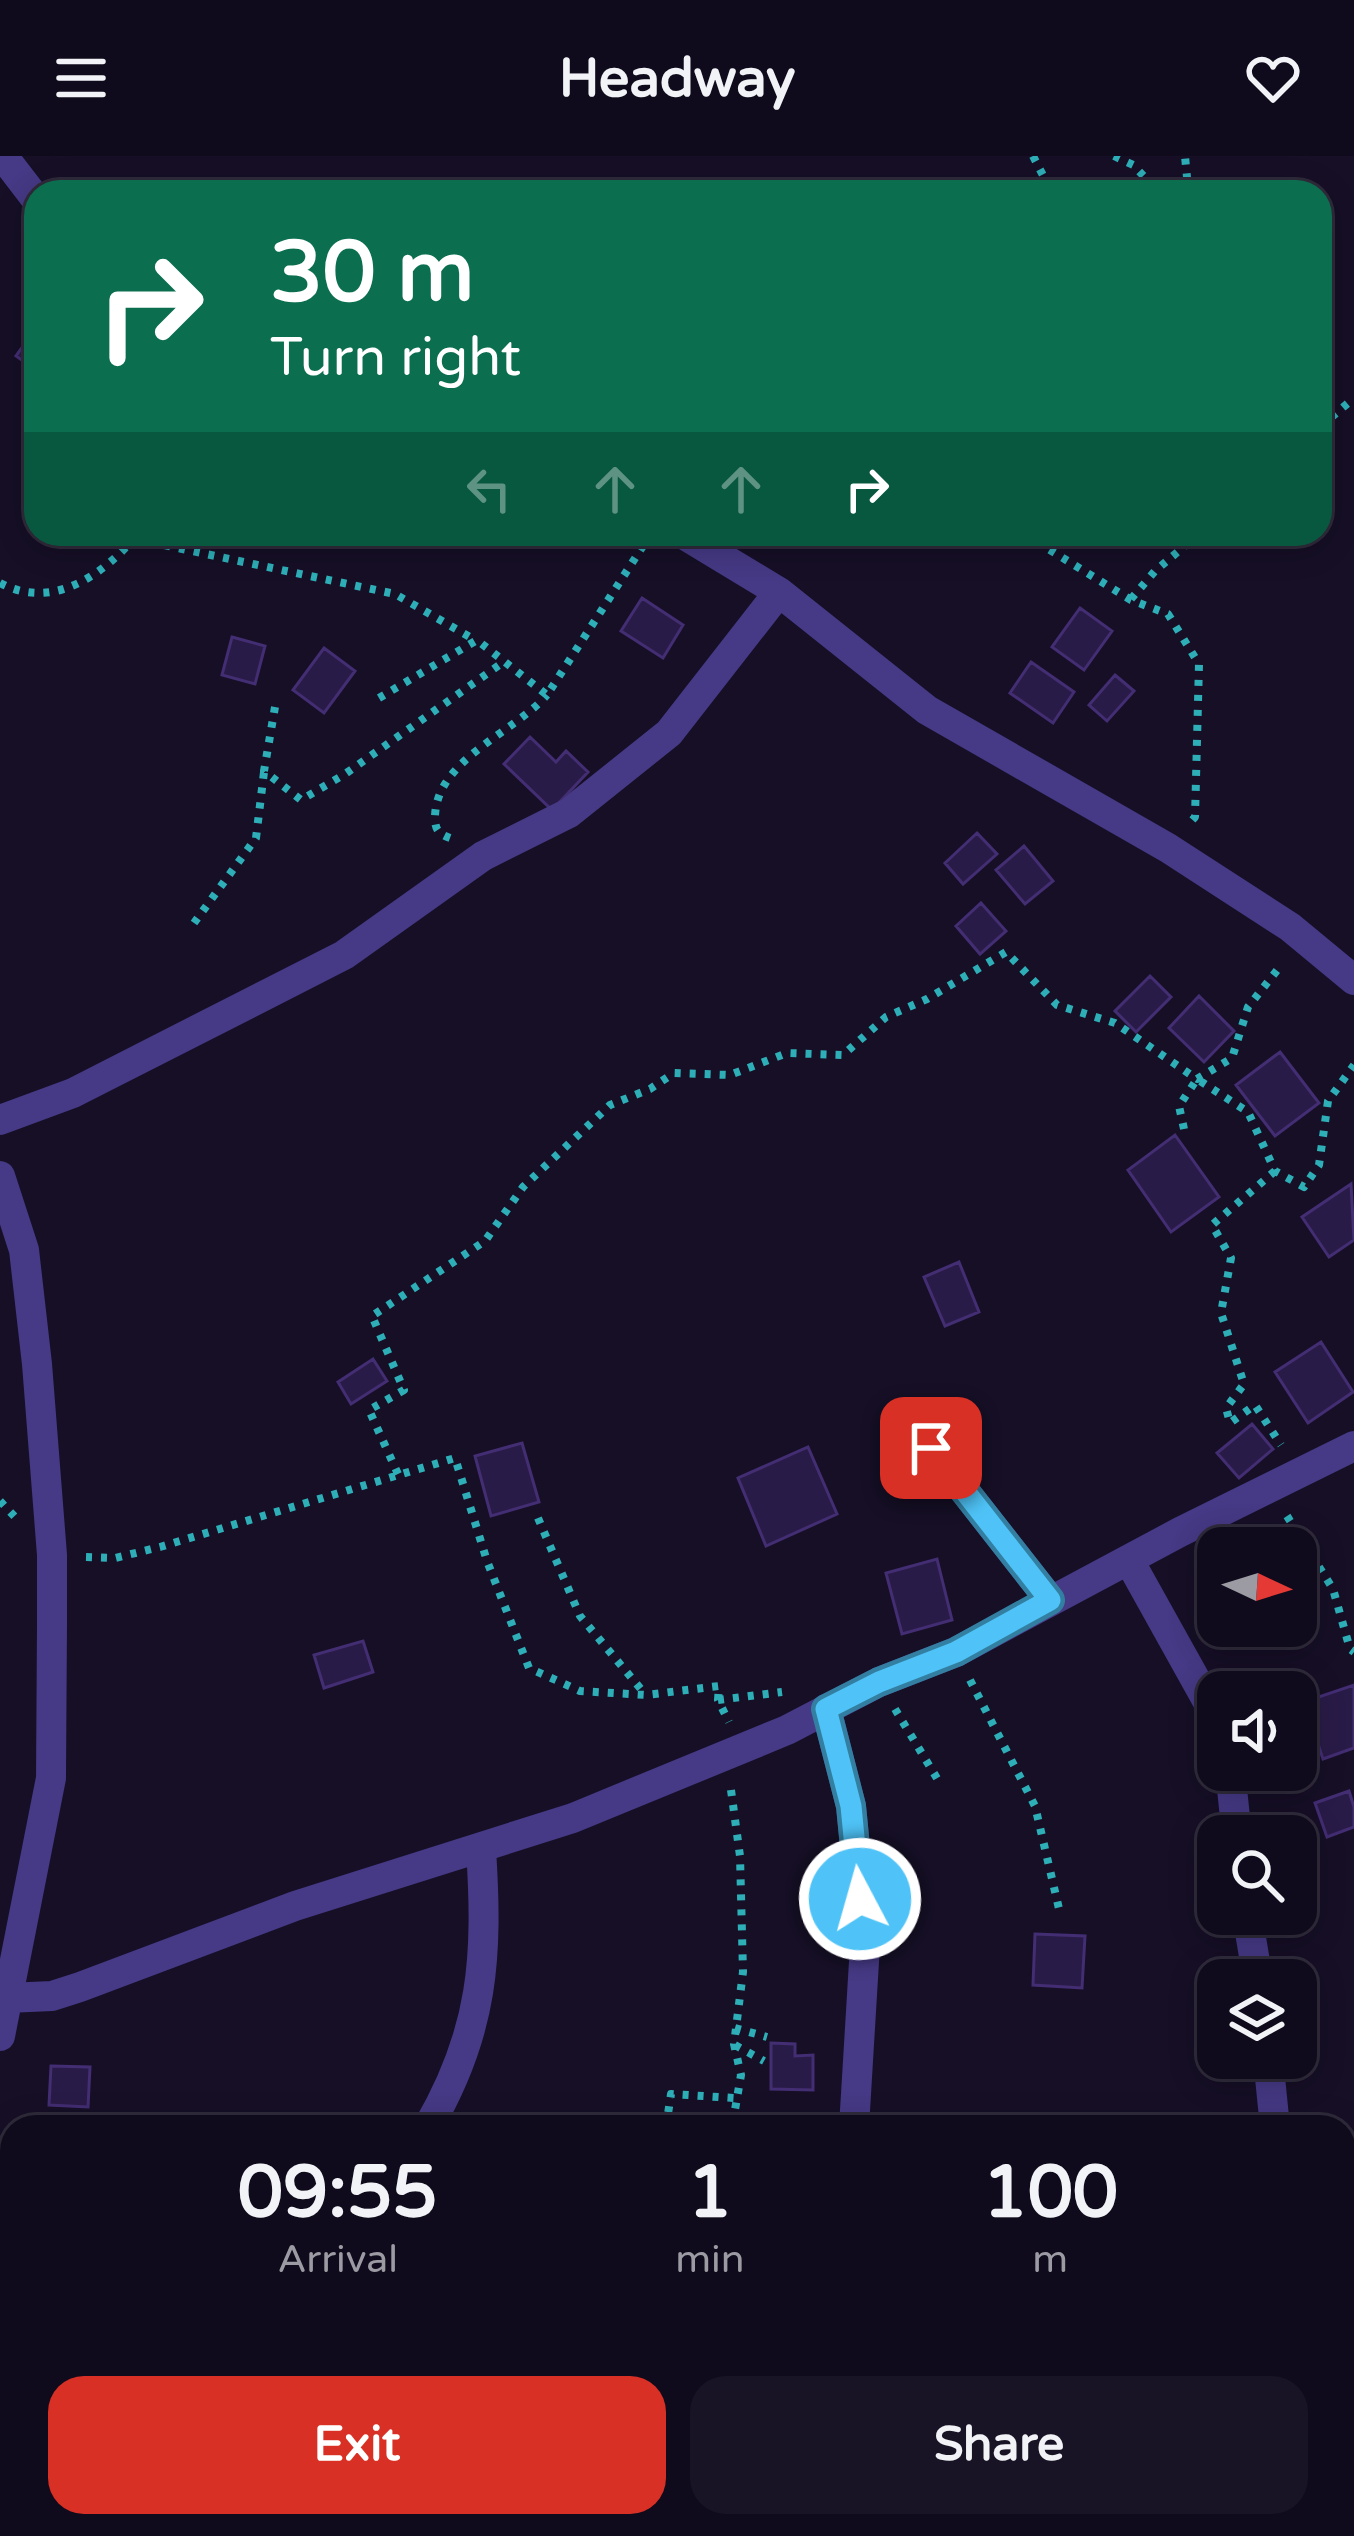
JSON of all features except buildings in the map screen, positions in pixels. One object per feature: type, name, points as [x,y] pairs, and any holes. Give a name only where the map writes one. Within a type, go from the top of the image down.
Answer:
[{"type":"street","points":[[3,156],[24,183]]},
{"type":"street","points":[[703,546],[779,592],[927,710],[1168,848],[1303,938],[1354,980]]},
{"type":"street","points":[[0,1120],[74,1093],[344,956],[483,856],[569,813],[654,747],[779,592]]},
{"type":"street","points":[[0,1176],[24,1250],[52,1555],[51,1778],[0,2036]]},
{"type":"street","points":[[8,1998],[52,1996],[80,1988],[295,1906],[626,1798],[788,1730],[879,1682],[956,1652],[1354,1446]]},
{"type":"street","points":[[931,1448],[1050,1600]]},
{"type":"street","points":[[1130,1562],[1197,1682]]},
{"type":"street","points":[[826,1709],[851,1806],[865,1945],[855,2115]]},
{"type":"street","points":[[434,2115],[471,2034],[482,1979],[481,1849]]},
{"type":"street","points":[[1270,2079],[1274,2115]]},
{"type":"path","points":[[1114,156],[1148,180]]},
{"type":"path","points":[[0,583],[15,591],[46,596],[96,576],[126,546]]},
{"type":"path","points":[[180,546],[395,595],[477,640],[547,695]]},
{"type":"path","points":[[483,856],[440,834],[434,824],[437,796],[455,772],[534,711],[642,546]]},
{"type":"path","points":[[1043,546],[1131,600],[1168,614],[1199,664],[1195,817],[1168,848]]},
{"type":"path","points":[[1131,600],[1185,546]]},
{"type":"path","points":[[379,698],[477,640]]},
{"type":"path","points":[[264,771],[301,800],[346,774],[505,661]]},
{"type":"path","points":[[194,923],[256,838],[275,706]]},
{"type":"path","points":[[1184,1129],[1179,1106],[1197,1078],[1232,1058],[1248,1006],[1303,938]]},
{"type":"path","points":[[398,1474],[369,1410],[404,1390],[371,1316],[485,1241],[523,1187],[610,1105],[674,1073],[730,1076],[787,1053],[843,1055],[886,1017],[927,1000],[1006,952],[1057,1005],[1115,1023],[1248,1112],[1275,1171],[1304,1186],[1319,1165],[1328,1101],[1354,1065]]},
{"type":"path","points":[[1275,1171],[1212,1225],[1231,1258],[1222,1313],[1244,1384],[1226,1408],[1230,1424],[1255,1405],[1281,1446],[1260,1482],[1269,1488],[1333,1589],[1354,1652]]},
{"type":"path","points":[[52,1555],[115,1558],[455,1458],[487,1561],[529,1668],[580,1691],[646,1695],[719,1686],[718,1700],[732,1736],[726,1755],[740,1856],[743,1972],[734,2044],[741,2074],[733,2115]]},
{"type":"path","points":[[538,1518],[580,1616],[646,1695]]},
{"type":"path","points":[[956,1652],[1035,1806],[1060,1913]]},
{"type":"path","points":[[879,1682],[938,1780]]},
{"type":"path","points":[[735,2028],[767,2037]]},
{"type":"path","points":[[734,2044],[764,2061]]},
{"type":"path","points":[[668,2115],[671,2095],[734,2098]]},
{"type":"route","points":[[860,1899],[851,1806],[826,1709],[956,1652],[1050,1600],[931,1448]]}]
